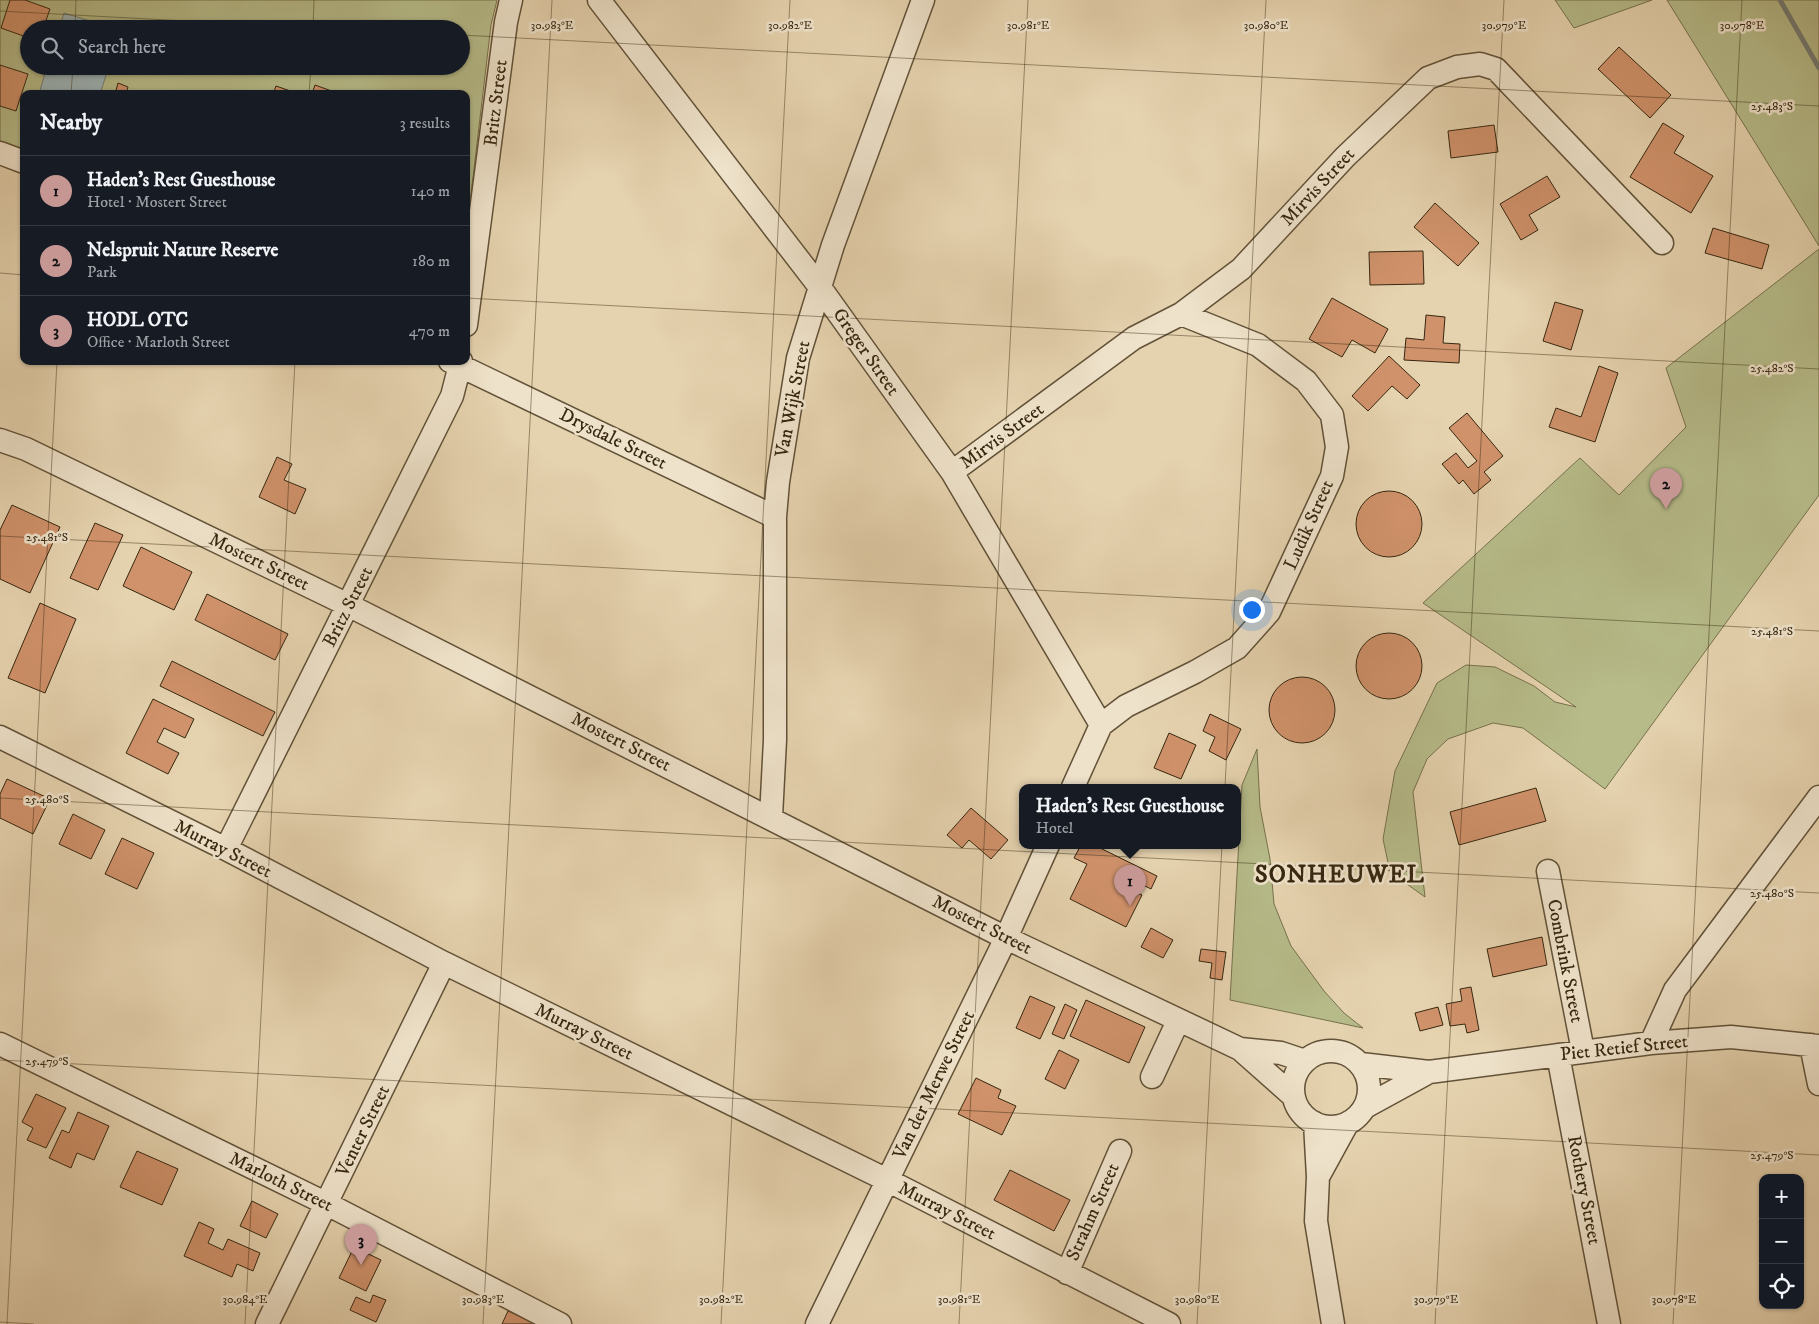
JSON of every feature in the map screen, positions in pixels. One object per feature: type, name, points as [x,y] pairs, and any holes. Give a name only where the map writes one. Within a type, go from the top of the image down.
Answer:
[{"type":"street","name":"Britz Street","points":[[470,295],[506,22],[512,0]]},
{"type":"street","name":"Greger Street","points":[[599,0],[819,286],[952,472],[1101,725]]},
{"type":"street","name":"Van Wijk Street","points":[[771,817],[775,740],[775,517],[778,482],[798,358],[819,286],[923,0]]},
{"type":"street","name":"Mirvis Street","points":[[952,472],[1134,338],[1181,314],[1241,269],[1345,157],[1428,78],[1457,67],[1480,64],[1496,69],[1662,243]]},
{"type":"street","points":[[0,153],[20,160]]},
{"type":"street","name":"Ludik Street","points":[[1101,725],[1126,706],[1195,672],[1237,648],[1254,630],[1269,612],[1332,476],[1337,447],[1332,415],[1306,381],[1258,345],[1181,314]]},
{"type":"street","name":"Britz Street","points":[[226,849],[350,606],[452,396],[457,365]]},
{"type":"street","name":"Drysdale Street","points":[[461,365],[775,517]]},
{"type":"street","name":"Mostert Street","points":[[0,440],[26,448],[350,606],[771,817],[1006,938],[1240,1050],[1293,1096]]},
{"type":"street","points":[[1074,784],[1101,725]]},
{"type":"street","name":"Murray Street","points":[[0,737],[226,849],[444,964],[888,1181],[1169,1324]]},
{"type":"street","points":[[1651,1043],[1675,990],[1819,797]]},
{"type":"street","name":"Van der Merwe Street","points":[[817,1324],[1006,938],[1046,849]]},
{"type":"street","name":"Combrink Street","points":[[1548,871],[1583,1051]]},
{"type":"street","name":"Venter Street","points":[[267,1324],[444,964]]},
{"type":"street","points":[[1152,1077],[1178,1020]]},
{"type":"street","name":"Piet Retief Street","points":[[1361,1064],[1429,1072],[1651,1043],[1731,1038],[1815,1045]]},
{"type":"street","name":"Marloth Street","points":[[0,1044],[327,1204],[560,1324]]},
{"type":"street","points":[[1815,1045],[1819,1084]]},
{"type":"street","name":"Mostert Street","points":[[1240,1050],[1281,1053],[1305,1060]]},
{"type":"street","points":[[1334,1051],[1349,1055],[1361,1064],[1367,1074],[1370,1092],[1365,1107],[1357,1118],[1346,1124],[1331,1127],[1314,1123],[1303,1116],[1293,1096],[1296,1073],[1305,1060],[1318,1053],[1334,1051]]},
{"type":"street","name":"Rothery Street","points":[[1558,1055],[1609,1324]]},
{"type":"street","name":"Piet Retief Street","points":[[1365,1107],[1429,1072]]},
{"type":"street","points":[[1314,1123],[1318,1176],[1316,1221],[1333,1324]]},
{"type":"street","points":[[1318,1176],[1330,1160],[1346,1124]]},
{"type":"street","name":"Strahm Street","points":[[1067,1273],[1120,1152]]},
{"type":"green space","points":[[0,0],[497,0],[491,25],[470,202],[470,90],[20,90],[20,150],[0,141]]},
{"type":"green space","points":[[1555,0],[1652,0],[1574,28]]},
{"type":"green space","points":[[1667,0],[1819,0],[1819,246]]},
{"type":"green space","points":[[1819,249],[1819,495],[1605,789],[1523,728],[1493,723],[1448,739],[1427,759],[1413,792],[1425,897],[1390,872],[1383,839],[1395,771],[1437,683],[1466,665],[1495,667],[1534,686],[1555,702],[1576,707],[1423,603],[1580,458],[1619,495],[1686,427],[1666,368]]},
{"type":"green space","points":[[1257,749],[1260,807],[1270,859],[1274,904],[1291,946],[1324,991],[1344,1013],[1363,1028],[1230,1000],[1238,849],[1241,849],[1242,785]]},
{"type":"water","points":[[64,13],[87,20],[62,20]]},
{"type":"water","points":[[44,75],[106,75],[101,90],[40,90]]},
{"type":"building","points":[[10,0],[25,0],[50,9],[46,20],[20,20],[20,35],[1,28]]},
{"type":"building","points":[[1619,47],[1671,95],[1650,118],[1598,69]]},
{"type":"building","points":[[0,65],[20,71],[20,75],[28,75],[23,90],[20,90],[20,99],[16,111],[0,106]]},
{"type":"building","points":[[118,83],[128,87],[127,90],[116,90]]},
{"type":"building","points":[[315,85],[329,90],[313,90]]},
{"type":"building","points":[[276,86],[288,90],[274,90]]},
{"type":"building","points":[[1663,123],[1684,136],[1674,153],[1713,176],[1691,213],[1630,177]]},
{"type":"building","points":[[1494,125],[1498,152],[1451,158],[1448,131]]},
{"type":"building","points":[[1547,176],[1560,197],[1529,215],[1538,230],[1521,240],[1500,204]]},
{"type":"building","points":[[1435,203],[1479,243],[1458,266],[1414,227]]},
{"type":"building","points":[[1713,228],[1769,245],[1762,269],[1705,253]]},
{"type":"building","points":[[1423,251],[1424,284],[1370,285],[1369,252]]},
{"type":"building","points":[[1332,298],[1388,329],[1375,353],[1352,340],[1342,357],[1309,339]]},
{"type":"building","points":[[1555,302],[1583,310],[1571,350],[1543,341]]},
{"type":"building","points":[[1426,315],[1445,317],[1443,343],[1460,344],[1459,363],[1404,360],[1406,338],[1424,340]]},
{"type":"building","points":[[1389,356],[1420,385],[1407,399],[1392,386],[1368,411],[1352,396]]},
{"type":"building","points":[[1599,366],[1618,373],[1595,442],[1549,427],[1556,408],[1581,417]]},
{"type":"building","points":[[1467,413],[1503,456],[1484,472],[1491,480],[1474,494],[1463,480],[1459,484],[1442,464],[1456,453],[1468,468],[1477,461],[1449,428]]},
{"type":"building","points":[[277,457],[292,464],[284,480],[306,489],[295,514],[259,497]]},
{"type":"building","points":[[1382,491],[1396,491],[1408,496],[1417,505],[1422,517],[1420,537],[1413,548],[1396,557],[1382,557],[1370,552],[1361,543],[1356,531],[1356,517],[1361,505],[1370,496]]},
{"type":"building","points":[[12,505],[60,527],[30,593],[0,579],[0,530]]},
{"type":"building","points":[[95,523],[123,535],[98,590],[70,578]]},
{"type":"building","points":[[141,547],[192,572],[174,610],[123,586]]},
{"type":"building","points":[[207,594],[288,634],[275,660],[195,620]]},
{"type":"building","points":[[40,603],[76,619],[45,693],[8,678]]},
{"type":"building","points":[[1382,633],[1396,633],[1408,638],[1417,647],[1422,659],[1420,679],[1413,690],[1396,699],[1382,699],[1370,694],[1361,685],[1356,673],[1356,659],[1361,647],[1370,638]]},
{"type":"building","points":[[172,661],[275,712],[263,736],[160,686]]},
{"type":"building","points":[[1295,677],[1309,677],[1321,682],[1330,691],[1335,703],[1333,723],[1326,734],[1309,743],[1295,743],[1283,738],[1274,729],[1269,717],[1269,703],[1274,691],[1283,682]]},
{"type":"building","points":[[153,699],[194,719],[185,738],[164,728],[157,742],[179,753],[168,774],[126,753]]},
{"type":"building","points":[[1210,714],[1241,729],[1226,760],[1209,751],[1215,737],[1203,731]]},
{"type":"building","points":[[1169,733],[1196,745],[1181,779],[1154,768]]},
{"type":"building","points":[[7,779],[50,799],[33,834],[0,818],[0,794]]},
{"type":"building","points":[[1536,788],[1546,821],[1459,845],[1450,812]]},
{"type":"building","points":[[971,808],[1008,840],[991,859],[969,840],[962,848],[947,835]]},
{"type":"building","points":[[73,814],[105,830],[91,859],[59,844]]},
{"type":"building","points":[[122,838],[154,853],[137,889],[105,874]]},
{"type":"building","points":[[1079,849],[1102,849],[1157,876],[1151,889],[1121,874],[1116,883],[1142,895],[1126,927],[1070,899],[1087,864],[1074,858]]},
{"type":"building","points":[[1151,928],[1173,940],[1163,958],[1141,947]]},
{"type":"building","points":[[1542,937],[1547,965],[1493,977],[1487,949]]},
{"type":"building","points":[[1201,949],[1226,952],[1222,980],[1210,978],[1212,963],[1199,961]]},
{"type":"building","points":[[1471,987],[1479,1030],[1467,1033],[1465,1024],[1450,1026],[1446,1004],[1462,1001],[1460,989]]},
{"type":"building","points":[[1030,996],[1055,1007],[1040,1039],[1016,1028]]},
{"type":"building","points":[[1086,1000],[1145,1027],[1129,1063],[1070,1036]]},
{"type":"building","points":[[1065,1004],[1077,1010],[1064,1039],[1052,1034]]},
{"type":"building","points":[[1438,1007],[1443,1025],[1420,1031],[1415,1013]]},
{"type":"building","points":[[1059,1050],[1079,1060],[1065,1089],[1045,1079]]},
{"type":"building","points":[[976,1078],[1001,1090],[998,1098],[1016,1106],[1002,1135],[958,1114]]},
{"type":"building","points":[[36,1094],[66,1108],[46,1148],[27,1140],[33,1128],[22,1122]]},
{"type":"building","points":[[78,1112],[109,1126],[94,1160],[77,1153],[71,1168],[49,1158],[62,1130],[69,1133]]},
{"type":"building","points":[[137,1151],[178,1169],[162,1205],[120,1187]]},
{"type":"building","points":[[1010,1170],[1070,1200],[1054,1231],[994,1200]]},
{"type":"building","points":[[252,1201],[278,1214],[266,1238],[240,1226]]},
{"type":"building","points":[[199,1222],[214,1229],[208,1243],[223,1250],[228,1239],[260,1253],[253,1271],[237,1264],[232,1277],[184,1256]]},
{"type":"building","points":[[354,1247],[381,1260],[366,1291],[339,1278]]},
{"type":"building","points":[[373,1295],[386,1300],[376,1322],[350,1310],[356,1297],[370,1303]]},
{"type":"building","points":[[508,1311],[532,1322],[531,1324],[502,1324]]},
{"type":"waterway","points":[[1780,0],[1819,68]]},
{"type":"place","name":"Nelspruit Nature Reserve","points":[[1666,509]]},
{"type":"place","name":"Haden's Rest Guesthouse","points":[[1130,906]]},
{"type":"place","name":"HODL OTC","points":[[361,1265]]},
{"type":"district","name":"SONHEUWEL","points":[[1340,875]]}]
